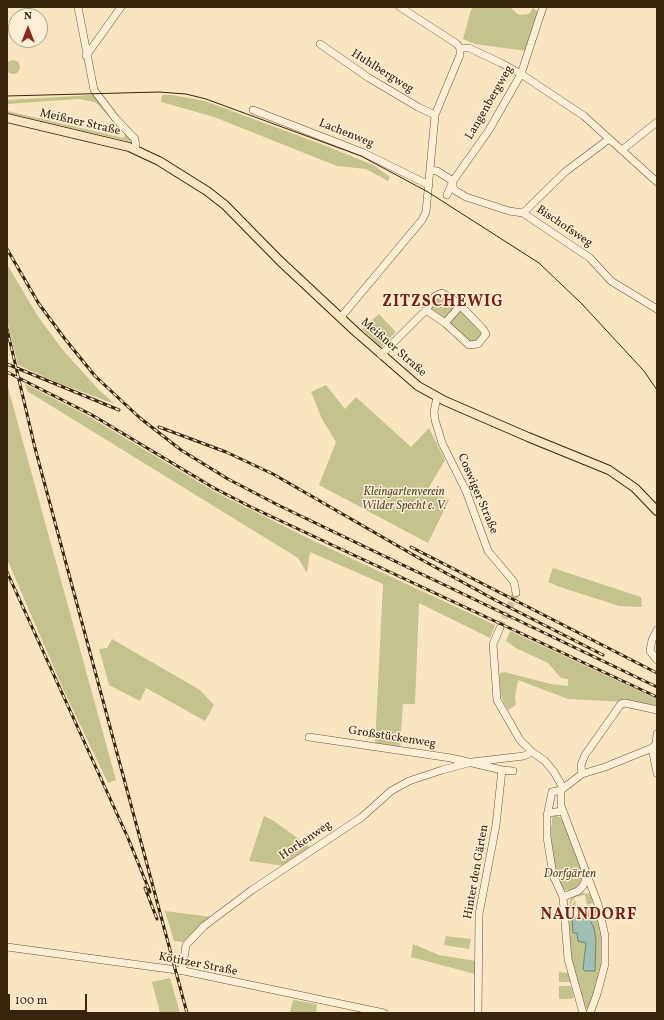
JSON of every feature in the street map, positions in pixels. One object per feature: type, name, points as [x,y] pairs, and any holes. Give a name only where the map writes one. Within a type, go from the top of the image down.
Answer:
[{"type":"main road","name":"Meißner Straße","points":[[7,118],[136,149],[146,154],[207,191],[236,216],[280,261],[381,355],[418,386],[437,397],[528,437],[609,470],[635,488],[657,511]]},
{"type":"street","points":[[78,7],[86,56],[94,90],[116,119],[135,139],[136,149]]},
{"type":"street","points":[[86,56],[120,7]]},
{"type":"street","points":[[341,317],[422,220],[426,212],[435,115],[460,55],[460,48],[457,44],[400,7]]},
{"type":"street","name":"Langenbergweg","points":[[453,180],[489,130],[521,74],[543,7]]},
{"type":"street","name":"Huhlbergweg","points":[[320,44],[374,82],[435,115]]},
{"type":"street","points":[[460,48],[469,48],[521,74],[584,116],[657,182]]},
{"type":"street","name":"Lachenweg","points":[[253,110],[351,147],[429,185]]},
{"type":"street","points":[[622,150],[657,122]]},
{"type":"street","points":[[522,213],[565,172],[609,139]]},
{"type":"street","name":"Bischofsweg","points":[[430,170],[438,171],[453,180],[453,188],[466,196],[509,211],[522,213],[590,258],[602,273],[611,281],[657,309]]},
{"type":"street","points":[[447,195],[453,180]]},
{"type":"street","points":[[381,355],[426,310],[435,296],[442,293],[460,306],[485,331],[486,334],[483,340],[475,346],[469,345],[445,323],[426,310]]},
{"type":"street","points":[[445,323],[460,306]]},
{"type":"street","name":"Coswiger Straße","points":[[437,397],[434,416],[442,442],[466,491],[488,551],[514,582],[516,593]]},
{"type":"street","points":[[500,628],[493,644],[497,700],[520,740],[532,752],[545,761],[554,772],[562,789],[561,806],[598,904],[605,936],[605,964],[590,1013]]},
{"type":"street","points":[[657,630],[650,651],[657,660]]},
{"type":"street","points":[[582,774],[581,765],[585,755],[621,704],[625,703],[657,710]]},
{"type":"street","points":[[583,1013],[568,959],[563,897],[553,875],[547,837],[548,813],[552,792],[562,789],[582,774],[605,767],[652,748],[656,744],[657,734]]},
{"type":"street","name":"Großstückenweg","points":[[309,737],[472,762],[502,770]]},
{"type":"street","points":[[652,748],[657,769]]},
{"type":"street","name":"Großstückenweg","points":[[472,762],[524,756],[532,752]]},
{"type":"street","name":"Horkenweg","points":[[182,971],[186,945],[195,934],[252,890],[362,817],[391,791],[409,781],[472,762]]},
{"type":"street","points":[[502,770],[513,771]]},
{"type":"street","name":"Hinter den Gärten","points":[[478,1013],[479,914],[496,824],[502,770]]},
{"type":"street","points":[[548,813],[563,811]]},
{"type":"street","points":[[563,897],[578,891],[583,886],[587,877]]},
{"type":"street","points":[[578,891],[594,893]]},
{"type":"street","name":"Kötitzer Straße","points":[[7,947],[182,971],[384,1013]]},
{"type":"green space","points":[[473,7],[513,7],[512,9],[519,15],[529,14],[533,8],[540,13],[527,51],[475,44],[463,39]]},
{"type":"green space","points":[[13,60],[18,62],[20,67],[18,72],[13,74],[8,72],[6,67],[8,62]]},
{"type":"green space","points":[[94,95],[132,138],[132,142],[7,113],[7,111],[124,138],[125,133],[95,102],[79,99],[7,104],[7,100]]},
{"type":"green space","points":[[162,95],[172,95],[205,101],[373,165],[390,177],[388,181],[366,169],[337,166],[214,117],[161,102]]},
{"type":"green space","points":[[7,264],[37,315],[62,349],[99,390],[115,404],[58,383],[18,365],[7,321]]},
{"type":"green space","points":[[440,296],[454,303],[456,306],[445,320],[430,310]]},
{"type":"green space","points":[[460,310],[483,332],[479,341],[470,344],[449,322]]},
{"type":"green space","points":[[379,314],[396,332],[381,347],[362,329]]},
{"type":"green space","points":[[7,384],[116,780],[108,783],[64,691],[7,559]]},
{"type":"green space","points":[[25,384],[86,415],[217,493],[316,542],[495,625],[490,638],[419,603],[415,704],[403,704],[400,748],[375,744],[383,584],[310,552],[307,573],[298,558],[27,391]]},
{"type":"green space","name":"Kleingartenverein Wilder Specht e. V.","points":[[326,385],[345,409],[356,397],[411,447],[429,428],[445,460],[428,489],[449,500],[428,543],[319,485],[336,442],[322,419],[311,392]]},
{"type":"green space","points":[[553,568],[641,597],[642,607],[619,606],[548,582]]},
{"type":"green space","points":[[510,631],[657,699],[657,706],[648,708],[625,702],[568,699],[518,680],[515,697],[516,705],[508,710],[502,699],[499,683],[500,673],[504,672],[551,684],[568,686],[568,679],[561,678],[548,663],[516,648],[506,641]]},
{"type":"green space","points":[[112,639],[200,690],[214,705],[205,721],[146,688],[140,701],[109,685],[99,649],[107,648]]},
{"type":"green space","name":"Dorfgärten","points":[[555,815],[561,818],[565,824],[585,878],[578,889],[573,891],[564,890],[560,885],[554,871],[549,826],[552,825],[552,818]]},
{"type":"green space","points":[[264,816],[274,821],[311,848],[285,866],[249,861]]},
{"type":"green space","points":[[579,892],[591,894],[593,903],[587,905],[585,895],[575,897],[570,905],[572,905],[575,900],[576,907],[569,907],[570,900]]},
{"type":"green space","points":[[595,908],[602,928],[602,961],[597,987],[588,1008],[584,1009],[571,962],[566,917],[585,916],[585,912]]},
{"type":"green space","points":[[165,911],[212,917],[192,933],[185,942],[174,941]]},
{"type":"green space","points":[[446,936],[471,939],[469,949],[444,945]]},
{"type":"green space","points":[[413,944],[439,955],[476,961],[475,974],[411,957]]},
{"type":"green space","points":[[559,972],[568,973],[571,982],[559,982]]},
{"type":"green space","points":[[170,978],[180,1013],[160,1013],[152,982]]},
{"type":"green space","points":[[559,986],[571,986],[574,997],[571,999],[559,999]]},
{"type":"green space","points":[[293,1000],[317,1004],[316,1013],[290,1013]]},
{"type":"water","points":[[572,918],[589,918],[594,928],[596,940],[595,971],[585,971],[583,969],[586,943],[578,941],[577,933],[573,933]]},
{"type":"tunnel","points":[[500,628],[516,593]]},
{"type":"tram line","points":[[7,96],[159,92],[186,94],[206,99],[361,156],[428,192],[539,263],[582,304],[644,371],[657,390]]},
{"type":"railway","points":[[7,249],[39,304],[95,376],[140,418],[181,450],[228,479],[280,506],[657,687]]},
{"type":"railway","points":[[7,329],[35,448],[187,1013]]},
{"type":"railway","points":[[7,364],[119,410]]},
{"type":"railway","points":[[7,372],[92,415],[214,488],[251,507],[657,697]]},
{"type":"railway","points":[[159,427],[226,452],[273,474],[424,561],[497,601],[603,655]]},
{"type":"railway","points":[[411,547],[657,673]]},
{"type":"railway","points":[[7,572],[128,838],[150,892]]},
{"type":"railway","points":[[145,888],[157,919]]},
{"type":"district","name":"ZITZSCHEWIG","points":[[443,303]]},
{"type":"district","name":"NAUNDORF","points":[[589,916]]}]
